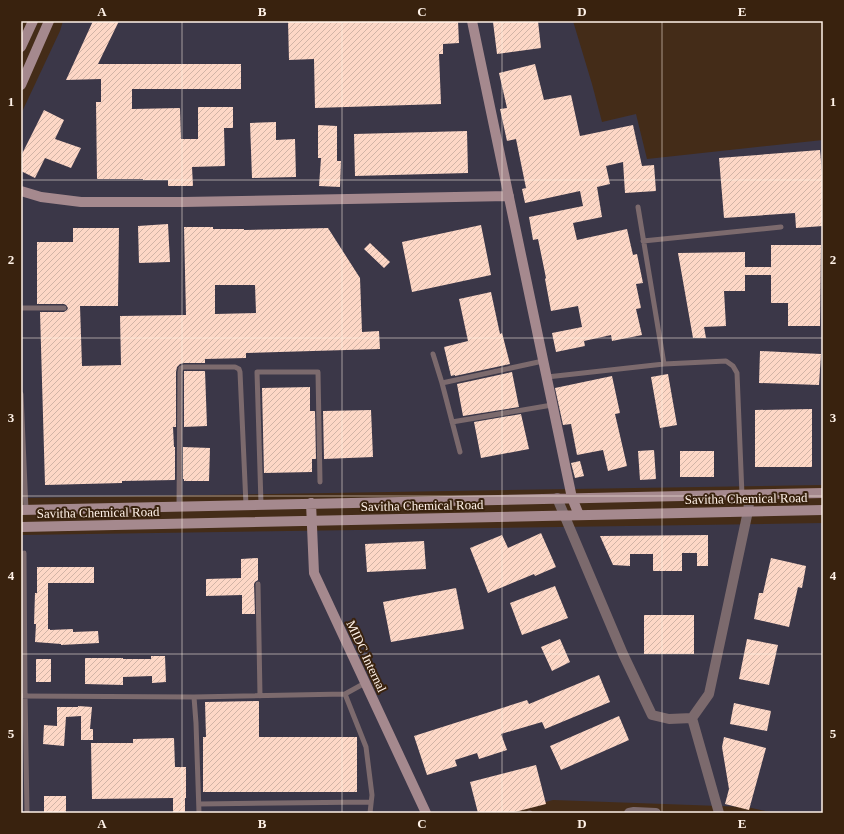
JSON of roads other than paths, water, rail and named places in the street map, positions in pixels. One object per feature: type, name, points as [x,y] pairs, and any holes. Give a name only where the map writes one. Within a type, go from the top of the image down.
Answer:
[{"type":"main road","points":[[21,47],[33,21]]},
{"type":"main road","points":[[21,85],[49,21]]},
{"type":"main road","points":[[472,21],[552,406],[572,498],[579,515]]},
{"type":"main road","points":[[21,191],[41,197],[81,202],[183,202],[509,196]]},
{"type":"main road","name":"Savitha Chemical Road","points":[[23,510],[557,498],[823,494]]},
{"type":"main road","name":"MIDC Internal","points":[[311,503],[314,573],[426,813]]},
{"type":"main road","name":"Savitha Chemical Road","points":[[21,527],[823,510]]},
{"type":"street","points":[[692,718],[709,694],[748,511],[746,495]]},
{"type":"street","points":[[557,498],[623,654],[652,715],[668,719],[692,718]]},
{"type":"street","points":[[692,718],[719,813]]},
{"type":"street","points":[[629,813],[656,813]]},
{"type":"lane","points":[[638,207],[664,364]]},
{"type":"lane","points":[[643,241],[781,227]]},
{"type":"lane","points":[[21,308],[64,308]]},
{"type":"lane","points":[[433,354],[442,382],[460,452]]},
{"type":"lane","points":[[442,382],[543,361]]},
{"type":"lane","points":[[546,377],[664,364],[726,361],[733,366],[737,373],[746,495]]},
{"type":"lane","points":[[179,506],[180,372],[181,368],[184,367],[235,367],[239,369],[241,380],[246,505]]},
{"type":"lane","points":[[261,504],[257,372],[318,372],[320,482]]},
{"type":"lane","points":[[21,394],[23,510]]},
{"type":"lane","points":[[452,422],[552,406]]},
{"type":"lane","points":[[24,553],[23,696],[24,779],[27,813]]},
{"type":"lane","points":[[258,584],[260,696]]},
{"type":"lane","points":[[23,696],[194,697],[345,694],[366,684]]},
{"type":"lane","points":[[345,694],[366,747],[372,795],[370,813]]},
{"type":"lane","points":[[194,697],[199,813]]},
{"type":"lane","points":[[199,804],[371,802]]}]
